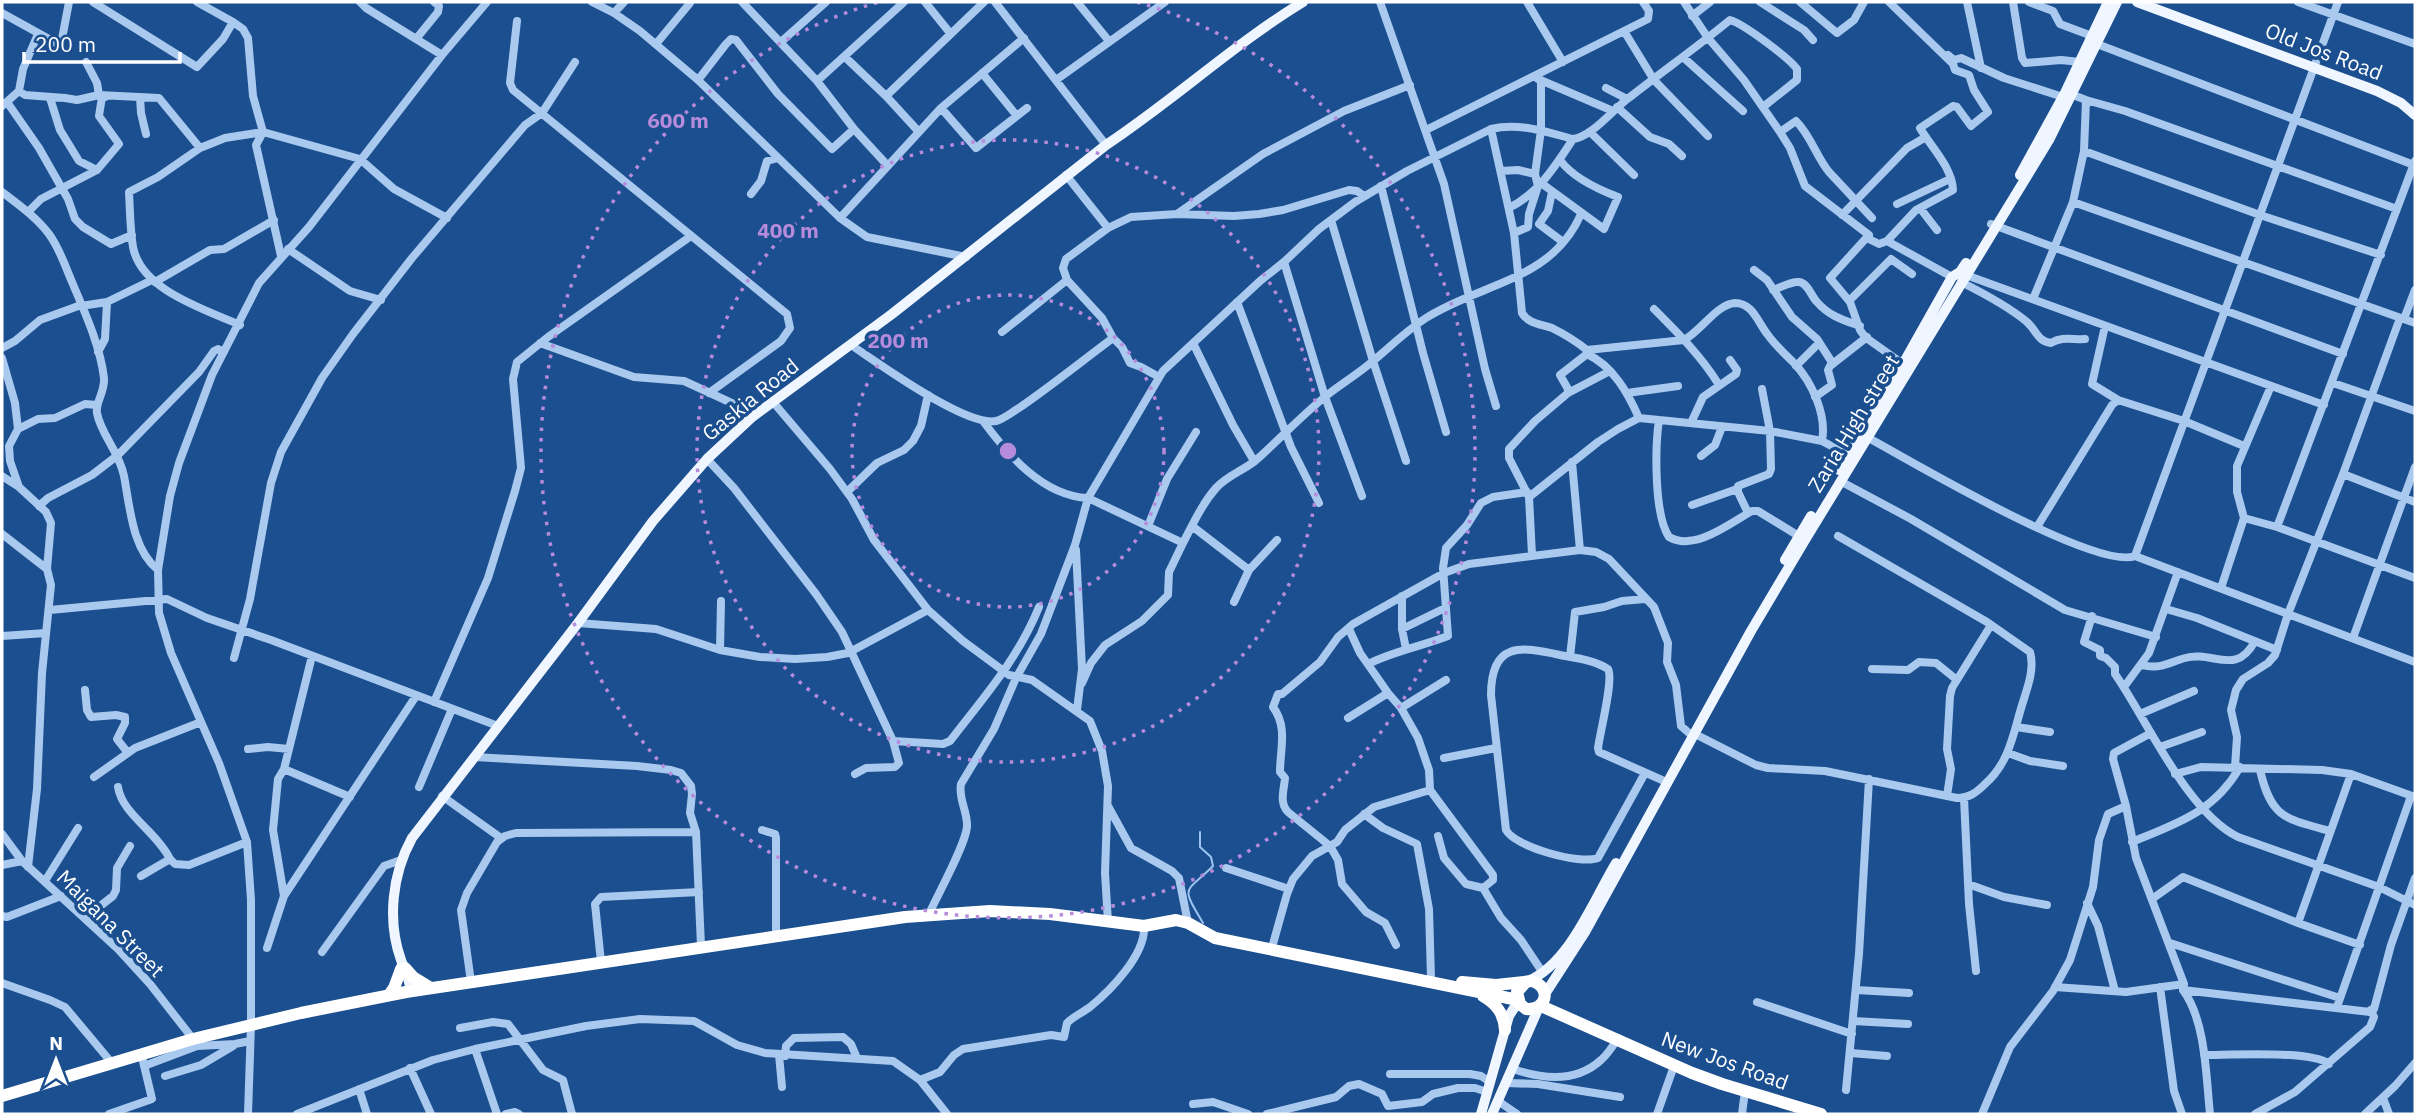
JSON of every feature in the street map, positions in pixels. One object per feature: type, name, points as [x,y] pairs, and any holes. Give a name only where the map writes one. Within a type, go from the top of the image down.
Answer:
[{"type":"highway","points":[[2,1096],[111,1062],[143,1059],[192,1039],[388,995],[701,946],[929,914],[1021,912],[1144,926],[1176,920],[1188,922],[1215,938],[1519,1002],[1526,1009],[1542,1001],[1539,984],[1526,982],[1496,985],[1385,973]]},
{"type":"highway","points":[[388,995],[403,967],[431,988]]},
{"type":"highway","points":[[1519,1002],[1517,992],[1526,982]]},
{"type":"highway","points":[[1473,992],[1497,1006],[1503,1016],[1505,1030]]},
{"type":"highway","name":"New Jos Road","points":[[1542,1001],[1674,1066],[1821,1114]]},
{"type":"main road","name":"Gaskia Road","points":[[409,991],[402,981],[403,967],[393,904],[401,860],[416,831],[653,522],[707,459],[751,418],[966,257],[1066,175],[1238,45],[1303,2]]},
{"type":"main road","name":"Zaria High street","points":[[1619,864],[1848,455],[1903,364],[2044,149],[2095,40],[2108,2]]},
{"type":"main road","name":"Zaria High street","points":[[2068,96],[2080,62],[2117,2]]},
{"type":"main road","name":"Old Jos Road","points":[[2137,2],[2387,96],[2415,115]]},
{"type":"main road","name":"Zaria High street","points":[[1802,538],[1867,438],[1960,278]]},
{"type":"main road","name":"Zaria High street","points":[[1619,864],[1662,780],[1692,733]]},
{"type":"main road","points":[[1526,982],[1543,973],[1567,947],[1619,864]]},
{"type":"main road","points":[[1492,1114],[1542,1001],[1585,932],[1619,864]]},
{"type":"main road","points":[[1481,1114],[1511,1012],[1519,1002]]},
{"type":"street","points":[[2,13],[54,43],[60,42],[69,2]]},
{"type":"street","points":[[93,2],[198,67],[223,39],[233,22]]},
{"type":"street","points":[[197,2],[243,29],[248,38],[253,96],[263,132],[256,145],[285,253],[350,291],[381,300]]},
{"type":"street","points":[[360,2],[442,55]]},
{"type":"street","points":[[416,39],[438,12],[439,6],[434,2]]},
{"type":"street","points":[[248,1114],[251,900],[247,842],[219,763],[171,653],[159,613],[158,570],[167,514],[179,463],[207,387],[260,283],[487,2]]},
{"type":"street","points":[[592,2],[614,13],[656,44],[698,80],[840,218],[867,237],[966,257]]},
{"type":"street","points":[[614,13],[624,2]]},
{"type":"street","points":[[743,2],[782,41],[888,166]]},
{"type":"street","points":[[817,81],[904,2]]},
{"type":"street","points":[[925,2],[950,33]]},
{"type":"street","points":[[886,96],[984,2]]},
{"type":"street","points":[[995,2],[1106,145]]},
{"type":"street","points":[[1077,2],[1109,41]]},
{"type":"street","points":[[1056,80],[1164,2]]},
{"type":"street","points":[[1380,2],[1444,184],[1485,369],[1496,406]]},
{"type":"street","points":[[1527,2],[1563,62]]},
{"type":"street","points":[[1426,130],[1539,79],[1563,62],[1648,19],[1649,14],[1643,2]]},
{"type":"street","points":[[1684,2],[1708,38],[1737,70],[1780,132],[1790,148],[1805,186],[1869,235],[1869,239],[1879,244],[1887,241],[1909,215],[1951,193],[1953,188],[1940,159],[1920,128],[1953,106],[1957,107],[1971,126],[1988,112],[1974,90],[1969,75],[1955,70],[1954,65],[1937,47],[1889,2]]},
{"type":"street","points":[[1692,16],[1710,2]]},
{"type":"street","points":[[1760,2],[1804,30],[1813,40]]},
{"type":"street","points":[[1800,2],[1837,33],[1854,20],[1864,2]]},
{"type":"street","points":[[1967,2],[1981,68]]},
{"type":"street","points":[[2013,2],[2025,63],[2061,60],[2080,62]]},
{"type":"street","points":[[2029,2],[2053,11],[2060,24],[2095,40],[2295,121],[2415,163],[2277,527]]},
{"type":"street","points":[[2298,2],[2415,44]]},
{"type":"street","points":[[2135,556],[2338,2]]},
{"type":"street","points":[[656,44],[690,3]]},
{"type":"street","points":[[782,41],[821,3]]},
{"type":"street","points":[[929,914],[967,827],[961,784],[994,729],[1016,678],[1041,634],[1075,545],[1088,498],[1158,377],[1178,356],[1331,220],[1381,186],[1491,129],[1513,126],[1573,139],[1580,138],[1730,20],[1754,33],[1794,65],[1798,75],[1797,80],[1763,107]]},
{"type":"street","points":[[517,21],[510,83],[513,90],[787,314],[789,331],[781,341],[709,393]]},
{"type":"street","points":[[1624,31],[1654,80],[1708,136]]},
{"type":"street","points":[[38,34],[23,69],[19,91],[5,104],[28,128],[63,189],[75,219],[111,244],[132,235]]},
{"type":"street","points":[[840,218],[941,108],[1024,38]]},
{"type":"street","points":[[698,80],[726,44],[731,39],[736,40],[778,94],[832,149],[854,129]]},
{"type":"street","points":[[1937,47],[1954,60],[1961,58],[1981,68],[2125,111],[2398,209]]},
{"type":"street","points":[[845,57],[919,132]]},
{"type":"street","points":[[1684,58],[1743,111]]},
{"type":"street","points":[[28,212],[41,199],[97,170],[119,144],[99,116],[100,96],[97,83],[86,62]]},
{"type":"street","points":[[234,659],[252,589],[271,483],[278,459],[322,378],[352,334],[412,258],[525,125],[542,113],[575,62]]},
{"type":"street","points":[[982,73],[1017,116]]},
{"type":"street","points":[[1539,79],[1615,109],[1650,136],[1669,144],[1682,156]]},
{"type":"street","points":[[1539,79],[1541,130],[1535,174],[1540,185],[1604,229],[1618,197],[1575,177],[1560,160]]},
{"type":"street","points":[[1177,214],[1263,154],[1344,111],[1410,86]]},
{"type":"street","points":[[1606,88],[1627,99]]},
{"type":"street","points":[[19,91],[25,96],[77,100],[100,96],[159,99],[200,148]]},
{"type":"street","points":[[140,97],[146,134]]},
{"type":"street","points":[[50,98],[60,130],[79,161],[97,170]]},
{"type":"street","points":[[2033,299],[2073,202],[2084,151],[2086,100]]},
{"type":"street","points":[[941,108],[976,148],[1027,108]]},
{"type":"street","points":[[1780,132],[1796,121],[1815,147],[1822,164],[1872,218]]},
{"type":"street","points":[[1491,129],[1514,233],[1522,313],[1525,318],[1552,328],[1600,360],[1627,393],[1639,418]]},
{"type":"street","points":[[240,325],[185,301],[153,281],[143,271],[133,250],[129,192],[158,177],[200,148],[225,138],[263,132],[360,159],[394,189],[447,218]]},
{"type":"street","points":[[1590,132],[1634,175]]},
{"type":"street","points":[[1842,215],[1907,148],[1926,137]]},
{"type":"street","points":[[1509,208],[1521,202],[1540,185],[1573,139]]},
{"type":"street","points":[[2084,151],[2260,215],[2381,255]]},
{"type":"street","points":[[751,194],[761,181],[767,161],[778,158]]},
{"type":"street","points":[[1501,171],[1518,170],[1535,174]]},
{"type":"street","points":[[1066,175],[1108,228]]},
{"type":"street","points":[[1897,204],[1950,179]]},
{"type":"street","points":[[1514,233],[1528,227],[1529,214],[1540,185]]},
{"type":"street","points":[[1381,186],[1446,432]]},
{"type":"street","points":[[1158,377],[1130,363],[1122,346],[1113,338],[1102,318],[1067,280],[1063,268],[1066,259],[1108,228],[1141,215],[1247,216],[1283,210],[1349,190],[1357,191],[1364,197]]},
{"type":"street","points":[[2,192],[28,212],[45,229],[58,248],[98,352],[104,385],[97,405],[102,428],[118,455],[136,534],[148,561],[158,570]]},
{"type":"street","points":[[1552,192],[1548,211],[1539,223],[1563,242]]},
{"type":"street","points":[[2073,202],[2415,323]]},
{"type":"street","points":[[1920,208],[1937,230]]},
{"type":"street","points":[[1082,683],[1091,663],[1105,645],[1142,621],[1168,595],[1169,572],[1183,543],[1214,490],[1227,477],[1254,461],[1325,397],[1373,361],[1398,337],[1469,296],[1517,278],[1555,253],[1581,215]]},
{"type":"street","points":[[2,348],[40,320],[81,305],[107,302],[210,250],[224,249],[274,220]]},
{"type":"street","points":[[1331,220],[1406,461]]},
{"type":"street","points":[[1993,225],[2343,354]]},
{"type":"street","points":[[1869,235],[1830,278],[1849,300],[1860,330],[1903,364]]},
{"type":"street","points":[[434,702],[488,578],[521,468],[513,379],[517,362],[691,236]]},
{"type":"street","points":[[1887,241],[1960,278],[2025,321],[2036,336],[2045,342],[2067,338],[2085,339]]},
{"type":"street","points":[[1849,300],[1891,259],[1912,274]]},
{"type":"street","points":[[1284,262],[1325,397],[1362,496]]},
{"type":"street","points":[[1754,270],[1767,281],[1785,310],[1817,339],[1833,364]]},
{"type":"street","points":[[1960,278],[2033,299],[2324,405]]},
{"type":"street","points":[[1002,332],[1067,280]]},
{"type":"street","points":[[1773,290],[1796,282],[1805,284],[1817,302],[1841,321],[1860,326]]},
{"type":"street","points":[[2132,842],[2205,809],[2224,791],[2237,767],[2236,737],[2231,710],[2235,690],[2243,679],[2272,659],[2277,650],[2288,614],[2371,395],[2415,290]]},
{"type":"street","points":[[98,352],[104,339],[107,302]]},
{"type":"street","points":[[1237,302],[1291,447],[1319,503]]},
{"type":"street","points":[[1568,393],[1560,375],[1587,352],[1684,340],[1695,334],[1721,307],[1744,304],[1769,338],[1796,366],[1815,397],[1825,429],[1822,441]]},
{"type":"street","points":[[1654,309],[1684,340],[1718,385]]},
{"type":"street","points":[[2105,326],[2092,384],[2118,400],[2184,421],[2244,446]]},
{"type":"street","points":[[1815,397],[1832,385],[1828,370],[1833,364],[1867,337]]},
{"type":"street","points":[[983,421],[1002,419],[1113,338]]},
{"type":"street","points":[[1193,343],[1233,425],[1254,461]]},
{"type":"street","points":[[540,344],[634,377],[684,381],[736,405],[751,418]]},
{"type":"street","points":[[1796,366],[1819,344]]},
{"type":"street","points":[[851,345],[928,395],[983,421],[1012,457],[1065,495],[1088,498],[1183,543]]},
{"type":"street","points":[[39,506],[44,500],[92,475],[118,455],[199,372],[215,351],[218,349],[224,352]]},
{"type":"street","points":[[2,358],[15,403],[18,429]]},
{"type":"street","points":[[1691,423],[1699,403],[1710,390],[1729,381],[1736,374],[1737,370],[1730,360]]},
{"type":"street","points":[[1532,555],[1528,495],[1509,458],[1509,449],[1535,421],[1568,393],[1610,371]]},
{"type":"street","points":[[2333,383],[2415,411]]},
{"type":"street","points":[[1627,393],[1678,386]]},
{"type":"street","points":[[2221,588],[2244,519],[2236,475],[2244,446],[2271,386]]},
{"type":"street","points":[[1692,505],[1770,472],[1770,431],[1762,388]]},
{"type":"street","points":[[847,492],[877,463],[904,450],[913,441],[921,426],[928,395]]},
{"type":"street","points":[[2036,527],[2112,405],[2118,400]]},
{"type":"street","points":[[773,401],[847,492],[881,550],[928,610],[970,646],[1005,671],[1016,678],[1032,680],[1090,721],[1102,751],[1108,786],[1105,827],[1108,922]]},
{"type":"street","points":[[19,487],[5,445],[18,429],[38,419],[55,418],[80,406],[97,405]]},
{"type":"street","points":[[1368,664],[1448,636],[1444,573],[1446,548],[1464,529],[1481,503],[1493,497],[1528,495],[1611,433],[1639,418],[1770,431],[1822,441],[1848,455]]},
{"type":"street","points":[[1659,420],[1658,496],[1663,524],[1669,537],[1680,541],[1703,538],[1752,511],[1762,512],[1802,538]]},
{"type":"street","points":[[1701,456],[1715,445],[1722,427]]},
{"type":"street","points":[[1148,526],[1167,479],[1196,432]]},
{"type":"street","points":[[1867,438],[2036,527],[2093,552],[2123,559],[2135,556],[2414,659]]},
{"type":"street","points":[[707,459],[734,488],[816,594],[852,650],[899,758],[897,765],[866,768],[855,774]]},
{"type":"street","points":[[1572,462],[1580,550]]},
{"type":"street","points":[[2353,638],[2415,467]]},
{"type":"street","points":[[2343,474],[2415,502]]},
{"type":"street","points":[[2,476],[19,487],[50,519],[47,569],[51,584],[42,673],[37,789],[25,864],[2,865]]},
{"type":"street","points":[[1840,481],[2065,610],[2156,637]]},
{"type":"street","points":[[1737,488],[1748,513]]},
{"type":"street","points":[[2244,519],[2277,527],[2415,578]]},
{"type":"street","points":[[1192,526],[1249,570]]},
{"type":"street","points":[[2,534],[47,569]]},
{"type":"street","points":[[1396,945],[1385,922],[1366,912],[1342,884],[1338,860],[1330,846],[1283,807],[1285,778],[1280,772],[1282,731],[1280,716],[1273,707],[1278,694],[1282,694],[1320,662],[1338,637],[1353,624],[1462,565],[1580,550],[1596,552],[1612,561],[1654,607],[1655,615],[1668,641],[1667,662],[1676,685],[1681,726],[1756,765],[1768,768],[1825,771],[1947,796],[1972,796],[1992,777],[2008,753],[2030,677],[2031,656],[2028,649],[1838,536]]},
{"type":"street","points":[[1234,602],[1249,570],[1277,540]]},
{"type":"street","points":[[1075,545],[1082,683],[1077,710]]},
{"type":"street","points":[[2124,687],[2142,665],[2156,637],[2178,572]]},
{"type":"street","points":[[1402,597],[1402,629],[1406,649]]},
{"type":"street","points":[[50,610],[157,598],[175,601],[207,618],[498,726]]},
{"type":"street","points":[[1570,657],[1575,612],[1622,601],[1646,599]]},
{"type":"street","points":[[720,650],[721,601]]},
{"type":"street","points":[[893,741],[947,744],[1005,671],[1031,627],[1039,607]]},
{"type":"street","points":[[1402,629],[1445,608]]},
{"type":"street","points":[[2166,609],[2197,618],[2277,650]]},
{"type":"street","points":[[578,623],[656,629],[720,650],[789,659],[827,657],[852,650],[928,610]]},
{"type":"street","points":[[2092,616],[2084,642],[2097,648],[2100,656],[2115,667],[2115,674],[2175,774],[2230,833],[2379,887],[2415,905]]},
{"type":"street","points":[[1947,796],[1951,769],[1947,749],[1948,713],[1952,688],[1991,625]]},
{"type":"street","points":[[1349,629],[1352,639],[1401,708],[1418,738],[1429,770],[1430,790],[1493,875],[1493,880],[1483,888]]},
{"type":"street","points":[[2,636],[46,633]]},
{"type":"street","points":[[2142,665],[2156,667],[2187,657],[2228,661],[2245,655],[2255,641]]},
{"type":"street","points":[[1645,774],[1602,855],[1595,860],[1559,855],[1514,841],[1508,835],[1505,824],[1490,685],[1501,658],[1514,649],[1530,648],[1604,666],[1611,673],[1599,752],[1662,780]]},
{"type":"street","points":[[284,896],[273,830],[278,779],[284,769],[312,656]]},
{"type":"street","points":[[1872,669],[1909,670],[1919,662],[1936,663],[1957,680]]},
{"type":"street","points":[[1401,708],[1446,680]]},
{"type":"street","points":[[85,690],[87,710],[91,718],[116,715],[125,717],[117,739],[128,753]]},
{"type":"street","points":[[2140,714],[2194,691]]},
{"type":"street","points":[[1348,718],[1388,693]]},
{"type":"street","points":[[267,948],[284,896],[416,696]]},
{"type":"street","points":[[419,787],[452,709]]},
{"type":"street","points":[[94,777],[128,753],[201,722]]},
{"type":"street","points":[[2016,727],[2050,732]]},
{"type":"street","points":[[2160,747],[2202,732]]},
{"type":"street","points":[[2151,733],[2113,755],[2132,842],[2191,1001],[2204,1055],[2210,1114]]},
{"type":"street","points":[[248,750],[268,747],[289,749]]},
{"type":"street","points":[[1444,758],[1496,748]]},
{"type":"street","points":[[2008,753],[2030,761],[2063,766]]},
{"type":"street","points":[[474,757],[671,770],[681,773],[691,786],[690,813],[696,832],[701,946]]},
{"type":"street","points":[[2175,774],[2201,767],[2322,770],[2351,774],[2413,796],[2338,1002]]},
{"type":"street","points":[[284,769],[350,797]]},
{"type":"street","points":[[2260,770],[2266,794],[2274,808],[2299,823],[2330,831]]},
{"type":"street","points":[[2298,923],[2351,774]]},
{"type":"street","points":[[1846,1090],[1853,1034],[1870,779]]},
{"type":"street","points":[[118,788],[123,805],[163,845],[175,864],[189,865],[247,842]]},
{"type":"street","points":[[1270,951],[1289,888],[1312,856],[1337,842],[1345,830],[1374,807],[1426,789],[1430,790]]},
{"type":"street","points":[[442,796],[501,838]]},
{"type":"street","points":[[1964,798],[1976,971]]},
{"type":"street","points":[[1108,806],[1131,848],[1172,871],[1179,878],[1188,922]]},
{"type":"street","points":[[1982,1114],[2010,1047],[2055,987],[2075,947],[2094,887],[2099,840],[2106,818],[2126,806]]},
{"type":"street","points":[[1364,814],[1382,828],[1417,844],[1429,909],[1431,978]]},
{"type":"street","points":[[44,881],[78,828]]},
{"type":"street","points":[[762,830],[775,834],[776,838],[776,936]]},
{"type":"street","points":[[471,982],[461,911],[467,893],[488,855],[501,838],[516,833],[696,832]]},
{"type":"street","name":"Maigana Street","points":[[2,834],[25,864],[134,966],[192,1039]]},
{"type":"street","points":[[1438,836],[1444,858],[1466,884],[1483,888],[1501,918],[1521,940],[1543,973]]},
{"type":"street","points":[[85,918],[113,896],[116,890],[117,868],[130,846]]},
{"type":"street","points":[[1602,855],[1619,864]]},
{"type":"street","points":[[141,876],[170,859]]},
{"type":"street","points":[[322,952],[384,866],[401,860]]},
{"type":"street","points":[[1226,868],[1289,888]]},
{"type":"street","points":[[2152,899],[2183,877],[2360,945]]},
{"type":"street","points":[[2170,943],[2370,1012],[2374,1009],[2415,878]]},
{"type":"street","points":[[1968,884],[2004,897],[2047,905]]},
{"type":"street","points":[[601,962],[595,904],[601,897],[699,892]]},
{"type":"street","points":[[2,916],[7,917],[61,896]]},
{"type":"street","points":[[2087,903],[2098,926],[2115,991]]},
{"type":"street","points":[[924,1078],[940,1072],[956,1053],[963,1049],[1051,1035],[1064,1037],[1067,1023],[1117,982],[1136,957],[1144,926]]},
{"type":"street","points":[[2,983],[50,999],[65,1007],[111,1062]]},
{"type":"street","points":[[2055,987],[2115,991],[2184,987],[2338,1002]]},
{"type":"street","points":[[2160,987],[2174,1091],[2182,1114]]},
{"type":"street","points":[[1856,990],[1909,993]]},
{"type":"street","points":[[1757,1002],[1853,1034]]},
{"type":"street","points":[[2255,1114],[2295,1092],[2329,1064],[2370,1027],[2374,1017],[2371,1010]]},
{"type":"street","points":[[296,1114],[410,1068],[475,1049],[626,1019],[682,1019],[694,1021],[743,1047],[782,1056],[893,1061],[924,1078],[927,1087],[947,1114]]},
{"type":"street","points":[[1853,1021],[1909,1024]]},
{"type":"street","points":[[460,1028],[500,1022],[508,1024],[545,1072],[564,1080],[572,1114]]},
{"type":"street","points":[[782,1087],[782,1056],[788,1041],[794,1038],[843,1037],[851,1044],[857,1058]]},
{"type":"street","points":[[1513,1069],[1547,1077],[1569,1077],[1600,1062],[1617,1038]]},
{"type":"street","points":[[109,1114],[152,1098],[143,1059],[197,1046],[250,1041]]},
{"type":"street","points":[[165,1076],[201,1065],[235,1044]]},
{"type":"street","points":[[475,1049],[497,1114]]},
{"type":"street","points":[[1851,1053],[1887,1056]]},
{"type":"street","points":[[2204,1055],[2305,1057],[2323,1059],[2329,1064]]},
{"type":"street","points":[[2365,1114],[2415,1063]]},
{"type":"street","points":[[1657,1114],[1674,1066]]},
{"type":"street","points":[[410,1068],[431,1114]]},
{"type":"street","points":[[1267,1114],[1336,1097],[1345,1088],[1359,1084],[1382,1094],[1388,1106],[1422,1102],[1433,1094],[1458,1088],[1488,1087],[1481,1076],[1462,1073],[1390,1074]]},
{"type":"street","points":[[1506,1083],[1538,1084],[1620,1097]]},
{"type":"street","points":[[359,1089],[367,1114]]},
{"type":"street","points":[[1742,1114],[1745,1091]]},
{"type":"street","points":[[2383,1098],[2389,1114]]},
{"type":"street","points":[[1498,1101],[1517,1114]]},
{"type":"street","points":[[1193,1104],[1213,1102],[1248,1114]]},
{"type":"street","points":[[506,1114],[519,1114]]},
{"type":"waterway","points":[[1200,832],[1200,847],[1211,857],[1213,866],[1191,886],[1189,895],[1203,923]]}]
